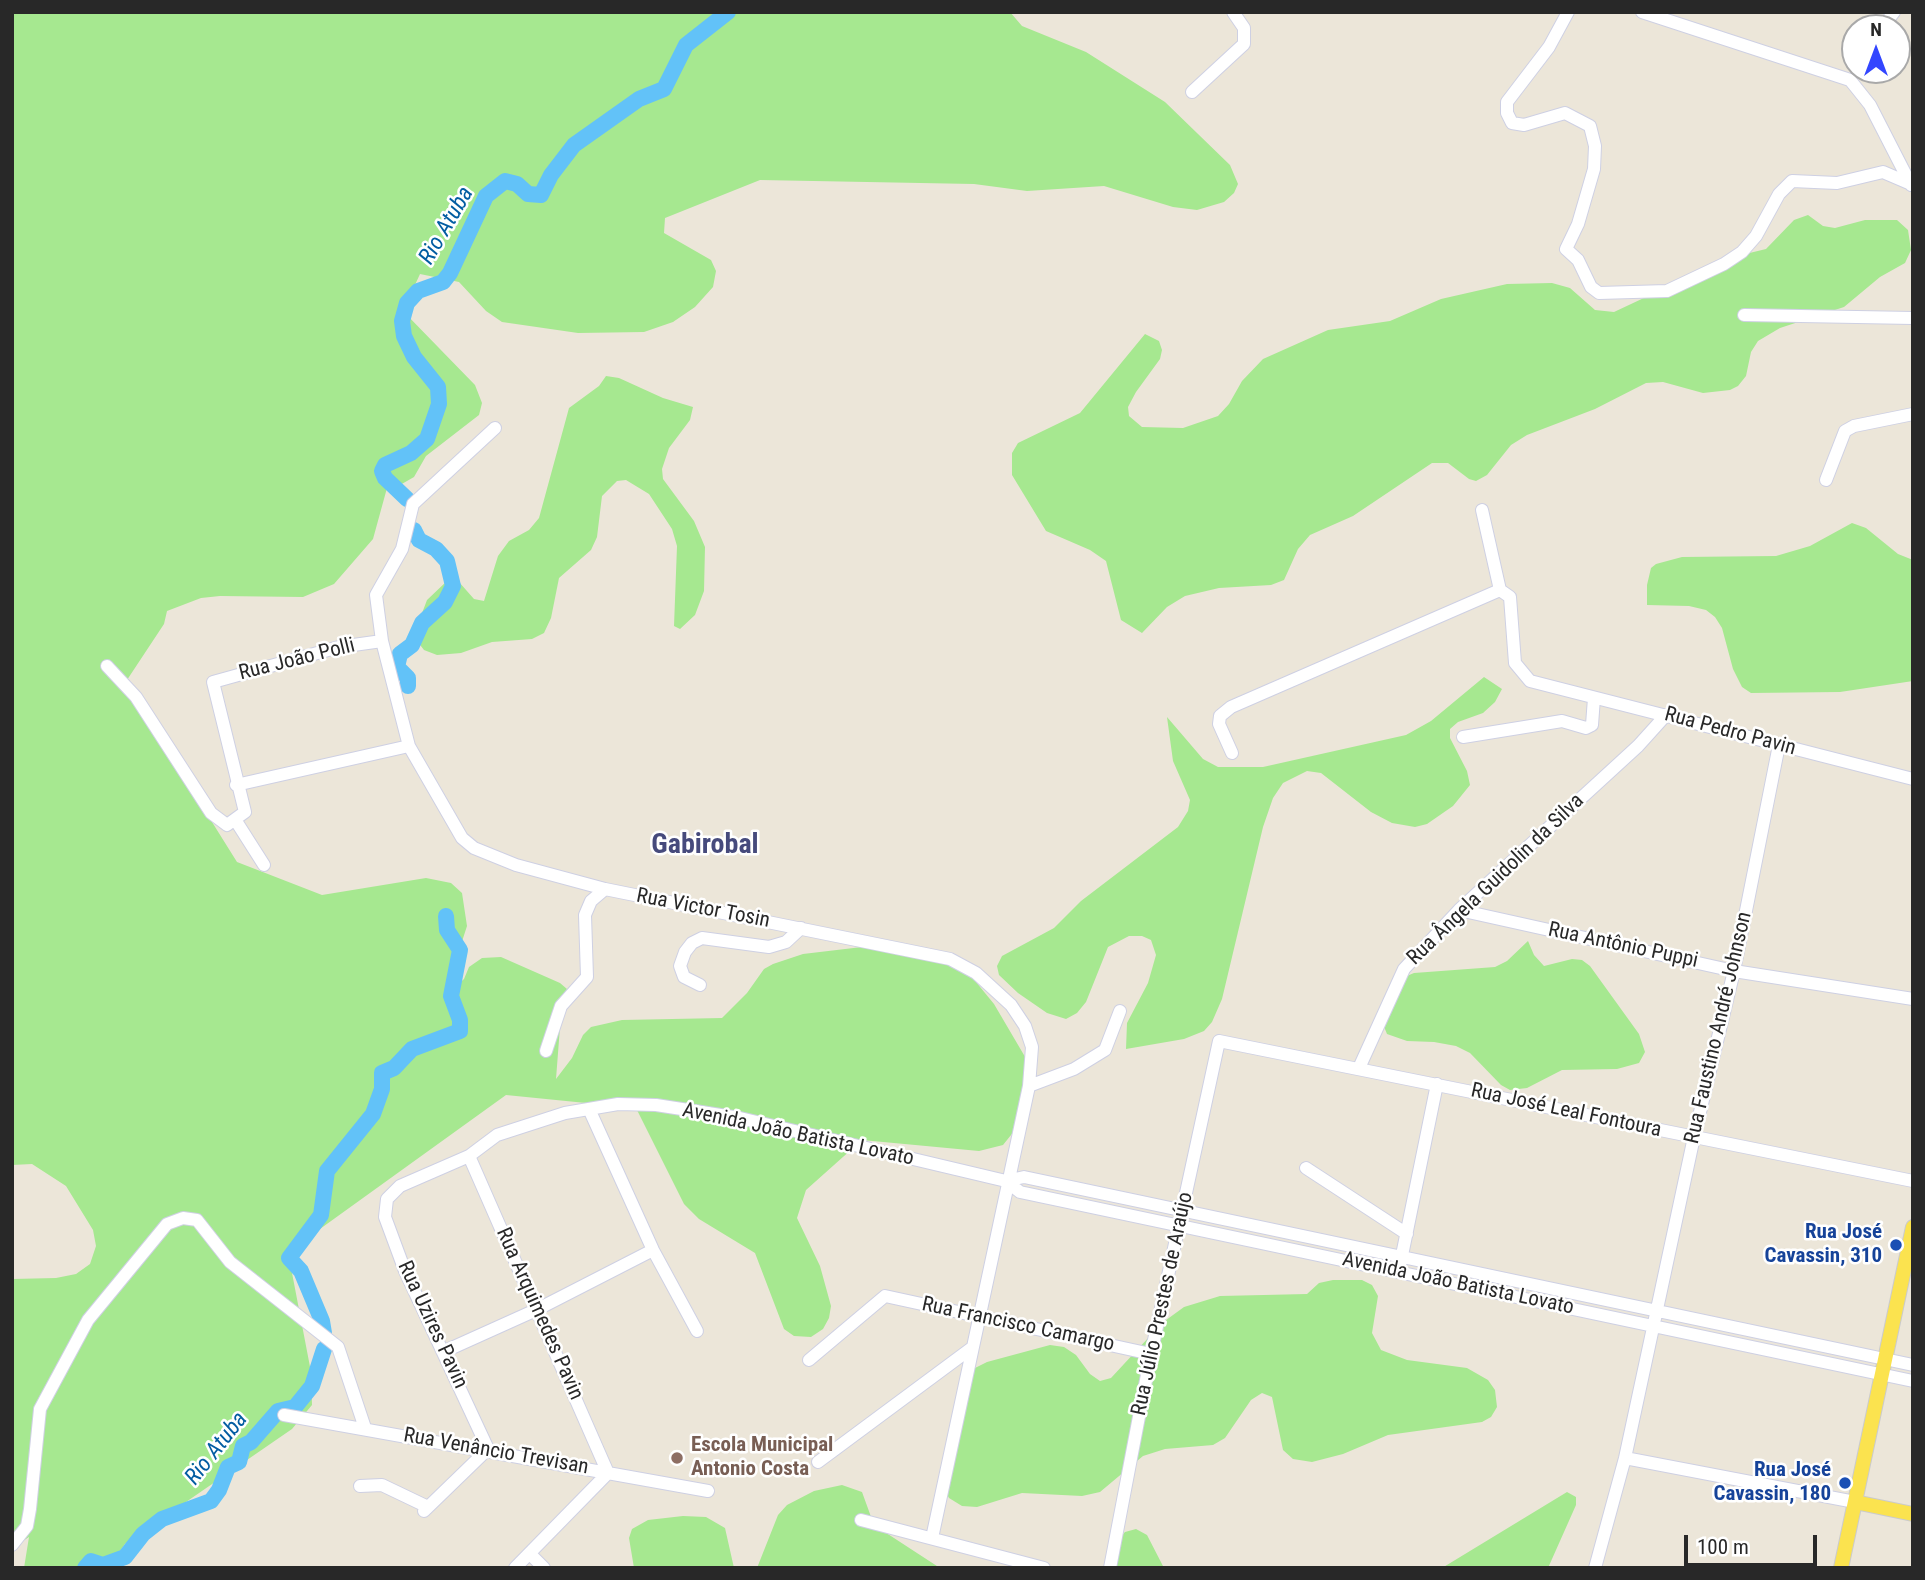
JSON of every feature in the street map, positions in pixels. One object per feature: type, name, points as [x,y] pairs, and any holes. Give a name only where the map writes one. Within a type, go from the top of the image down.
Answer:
[{"type":"main road","points":[[1841,1568],[1913,1227]]},
{"type":"main road","points":[[1855,1502],[1913,1514]]},
{"type":"street","points":[[1192,92],[1244,44],[1244,28],[1233,12]]},
{"type":"street","points":[[1568,12],[1549,47],[1507,102],[1507,113],[1511,123],[1524,125],[1565,113],[1590,126],[1595,146],[1594,169],[1578,224],[1566,249],[1578,260],[1591,287],[1599,293],[1667,291],[1724,264],[1742,252],[1756,236],[1779,194],[1792,181],[1837,183],[1883,172],[1912,186]]},
{"type":"street","points":[[1642,12],[1841,72]]},
{"type":"street","points":[[1857,84],[1912,186]]},
{"type":"street","points":[[1744,314],[1913,318]]},
{"type":"street","points":[[1826,480],[1845,431],[1854,426],[1913,414]]},
{"type":"street","name":"Rua Victor Tosin","points":[[495,428],[413,504],[402,549],[376,595],[382,641],[410,746],[455,828],[474,848],[516,865],[605,889],[919,950],[950,959],[976,973],[1011,1005],[1025,1026],[1032,1047],[1029,1086],[1006,1181],[974,1347],[932,1538]]},
{"type":"street","points":[[1232,753],[1219,724],[1220,716],[1231,707],[1500,590],[1482,510]]},
{"type":"street","name":"Rua Pedro Pavin","points":[[1500,590],[1510,597],[1515,663],[1530,681],[1913,779]]},
{"type":"street","name":"Rua João Polli","points":[[236,785],[213,682],[339,647],[382,641]]},
{"type":"street","points":[[107,666],[136,697],[211,813],[227,825],[241,816]]},
{"type":"street","points":[[1464,737],[1562,722],[1586,728],[1592,725],[1594,698]]},
{"type":"street","name":"Rua Ângela Guidolin da Silva","points":[[1359,1068],[1404,969],[1459,910],[1638,746],[1666,715]]},
{"type":"street","name":"Rua Faustino André Johnson","points":[[1595,1568],[1625,1458],[1694,1137],[1734,971],[1779,745]]},
{"type":"street","points":[[264,865],[241,816],[236,785],[410,746]]},
{"type":"street","points":[[546,1051],[561,1006],[587,977],[585,915],[591,901],[605,889]]},
{"type":"street","name":"Rua Antônio Puppi","points":[[1459,910],[1734,971],[1913,999]]},
{"type":"street","points":[[700,985],[684,977],[680,966],[692,943],[702,938],[769,947],[786,942],[801,928]]},
{"type":"street","points":[[1029,1086],[1074,1069],[1105,1050],[1120,1012]]},
{"type":"street","name":"Rua José Leal Fontoura","points":[[1219,1041],[1913,1181]]},
{"type":"street","name":"Rua Júlio Prestes de Araújo","points":[[1110,1568],[1151,1353],[1219,1041]]},
{"type":"street","points":[[1398,1272],[1437,1084]]},
{"type":"street","name":"Avenida João Batista Lovato","points":[[387,1199],[400,1186],[468,1156],[497,1135],[535,1121],[618,1104],[656,1105],[740,1118],[1006,1181],[1020,1192],[1913,1381]]},
{"type":"street","points":[[589,1109],[653,1250],[697,1331]]},
{"type":"street","name":"Rua Arquimedes Pavin","points":[[468,1156],[608,1473]]},
{"type":"street","points":[[1306,1168],[1406,1234]]},
{"type":"street","name":"Avenida João Batista Lovato","points":[[1006,1181],[1024,1177],[1913,1365]]},
{"type":"street","name":"Rua Uzires Pavin","points":[[387,1199],[384,1217],[405,1271],[488,1449]]},
{"type":"street","points":[[12,1545],[27,1526],[40,1409],[88,1320],[167,1224],[183,1218],[197,1220],[230,1262],[338,1348],[365,1428]]},
{"type":"street","points":[[445,1352],[536,1310],[653,1250]]},
{"type":"street","name":"Rua Francisco Camargo","points":[[809,1360],[885,1296],[1151,1353]]},
{"type":"street","points":[[818,1462],[974,1347]]},
{"type":"street","points":[[1836,1364],[1839,1349]]},
{"type":"street","name":"Rua Venâncio Trevisan","points":[[284,1415],[488,1449],[708,1491]]},
{"type":"street","points":[[360,1486],[382,1485],[426,1509],[488,1449]]},
{"type":"street","points":[[1625,1458],[1855,1502]]},
{"type":"street","points":[[515,1568],[608,1473]]},
{"type":"street","points":[[861,1520],[1044,1568]]},
{"type":"street","points":[[530,1554],[544,1568]]},
{"type":"green space","points":[[12,12],[1010,12],[1022,26],[1086,52],[1165,102],[1230,165],[1238,184],[1234,193],[1224,202],[1197,210],[1173,207],[1104,186],[1027,191],[974,184],[760,180],[665,218],[664,233],[711,260],[716,271],[713,287],[695,307],[673,322],[644,332],[578,333],[502,322],[486,311],[459,282],[420,274],[403,311],[475,385],[482,403],[479,415],[426,456],[414,477],[400,485],[387,488],[373,539],[334,584],[303,597],[220,596],[201,598],[167,611],[164,624],[125,683],[237,862],[322,895],[426,878],[451,883],[462,893],[467,926],[444,997],[464,979],[469,967],[482,958],[501,957],[560,983],[567,989],[561,1014],[556,1079],[572,1058],[583,1035],[591,1027],[622,1020],[722,1018],[747,993],[764,969],[773,964],[803,954],[862,947],[928,953],[967,971],[994,1004],[1031,1067],[1015,1130],[1003,1145],[979,1151],[862,1140],[806,1190],[797,1218],[820,1266],[831,1306],[823,1329],[811,1337],[794,1336],[784,1329],[755,1253],[699,1219],[684,1204],[636,1108],[506,1095],[288,1252],[311,1372],[312,1405],[292,1429],[125,1544],[108,1568],[24,1568],[29,1537],[12,1548],[12,1279],[56,1278],[76,1274],[90,1264],[96,1246],[93,1230],[66,1186],[32,1164],[12,1165]]},
{"type":"green space","points":[[1808,215],[1823,226],[1835,228],[1865,220],[1897,220],[1908,230],[1911,250],[1905,263],[1880,277],[1844,307],[1780,328],[1758,341],[1751,352],[1746,376],[1738,386],[1730,390],[1703,393],[1663,382],[1646,383],[1595,409],[1527,435],[1511,445],[1487,475],[1476,481],[1469,479],[1448,463],[1432,463],[1353,516],[1310,535],[1298,549],[1284,580],[1271,585],[1219,588],[1185,596],[1167,607],[1142,633],[1121,620],[1106,561],[1090,550],[1046,531],[1012,475],[1012,453],[1018,443],[1080,413],[1145,334],[1159,341],[1162,350],[1160,359],[1128,407],[1129,416],[1142,427],[1183,428],[1218,416],[1229,404],[1242,381],[1263,359],[1328,330],[1390,321],[1441,299],[1507,284],[1552,283],[1570,288],[1595,310],[1614,312],[1729,258],[1766,249],[1794,220]]},
{"type":"green space","points":[[606,376],[619,378],[663,398],[693,407],[690,420],[669,448],[662,469],[663,479],[694,521],[705,547],[704,591],[695,615],[680,629],[674,626],[677,546],[672,529],[649,494],[626,480],[617,481],[602,496],[597,537],[591,550],[559,578],[551,618],[544,633],[532,639],[492,642],[461,653],[437,655],[424,650],[417,641],[416,629],[427,600],[448,580],[459,582],[474,599],[484,601],[498,556],[509,541],[529,530],[539,518],[569,408],[599,386]]},
{"type":"green space","points":[[1852,523],[1866,528],[1898,554],[1913,560],[1913,681],[1840,692],[1751,693],[1742,687],[1733,669],[1722,628],[1715,617],[1706,610],[1689,606],[1647,605],[1647,585],[1651,568],[1656,564],[1682,557],[1776,556],[1810,546]]},
{"type":"green space","points":[[1484,677],[1502,689],[1495,702],[1483,713],[1458,722],[1450,729],[1450,738],[1467,771],[1470,785],[1453,806],[1427,824],[1415,827],[1392,823],[1371,812],[1321,773],[1307,771],[1283,783],[1273,798],[1263,827],[1222,999],[1212,1022],[1204,1031],[1184,1039],[1126,1049],[1127,1023],[1148,983],[1156,955],[1151,940],[1142,936],[1129,936],[1108,947],[1086,1002],[1077,1013],[1066,1019],[1047,1013],[1018,993],[999,975],[997,966],[1002,956],[1054,928],[1081,901],[1178,827],[1188,811],[1190,800],[1173,761],[1167,717],[1203,759],[1218,767],[1263,767],[1406,735],[1431,721]]},
{"type":"green space","points":[[1528,941],[1534,955],[1544,966],[1572,959],[1582,960],[1590,966],[1639,1034],[1645,1052],[1639,1063],[1617,1069],[1562,1070],[1527,1088],[1510,1090],[1501,1085],[1470,1053],[1456,1046],[1407,1041],[1387,1034],[1383,1024],[1402,978],[1414,973],[1495,967],[1507,961]]},
{"type":"green space","points":[[1362,1280],[1372,1285],[1378,1296],[1372,1333],[1381,1350],[1407,1360],[1467,1368],[1488,1380],[1495,1390],[1497,1407],[1491,1417],[1482,1422],[1388,1435],[1343,1454],[1312,1462],[1293,1459],[1283,1450],[1272,1397],[1262,1393],[1251,1400],[1225,1438],[1213,1445],[1165,1449],[1143,1456],[1100,1492],[1082,1496],[1022,1493],[977,1507],[962,1506],[949,1498],[942,1484],[969,1376],[975,1368],[987,1362],[1050,1345],[1064,1347],[1076,1355],[1090,1374],[1100,1381],[1111,1378],[1162,1323],[1184,1307],[1220,1296],[1307,1294],[1319,1283]]},
{"type":"green space","points":[[842,1485],[862,1492],[874,1525],[940,1568],[757,1568],[778,1515],[787,1505],[814,1491]]},
{"type":"green space","points":[[1567,1492],[1576,1497],[1576,1505],[1548,1568],[1442,1568]]},
{"type":"green space","points":[[683,1516],[706,1517],[725,1528],[734,1568],[634,1568],[629,1538],[632,1529],[648,1520]]},
{"type":"green space","points":[[1136,1529],[1147,1535],[1164,1568],[1111,1568],[1116,1542],[1125,1532]]},
{"type":"waterway","name":"Rio Atuba","points":[[407,499],[385,478],[382,471],[385,465],[411,453],[427,439],[439,404],[438,387],[414,357],[404,336],[402,321],[407,303],[418,291],[443,282],[450,273],[486,196],[505,181],[517,184],[528,194],[541,195],[551,175],[574,145],[639,99],[664,89],[686,45],[728,12]]},
{"type":"waterway","name":"Rio Atuba","points":[[408,686],[408,678],[397,667],[400,654],[412,645],[422,623],[445,602],[453,586],[447,561],[436,549],[419,540],[414,530]]},
{"type":"waterway","name":"Rio Atuba","points":[[324,1333],[322,1321],[301,1271],[289,1258],[321,1215],[327,1171],[373,1114],[382,1089],[382,1073],[394,1068],[412,1049],[460,1031],[460,1020],[451,996],[460,950],[447,930],[446,916]]},
{"type":"waterway","name":"Rio Atuba","points":[[85,1568],[91,1561],[103,1565],[125,1557],[143,1534],[162,1519],[211,1501],[219,1490],[228,1467],[239,1462],[243,1446],[251,1442],[278,1411],[295,1407],[312,1386],[324,1349]]},
{"type":"place","name":"Rua José Cavassin, 310","points":[[1896,1245]]},
{"type":"place","name":"Escola Municipal Antonio Costa","points":[[677,1458]]},
{"type":"place","name":"Rua José Cavassin, 180","points":[[1845,1483]]},
{"type":"district","name":"Gabirobal","points":[[705,846]]}]
